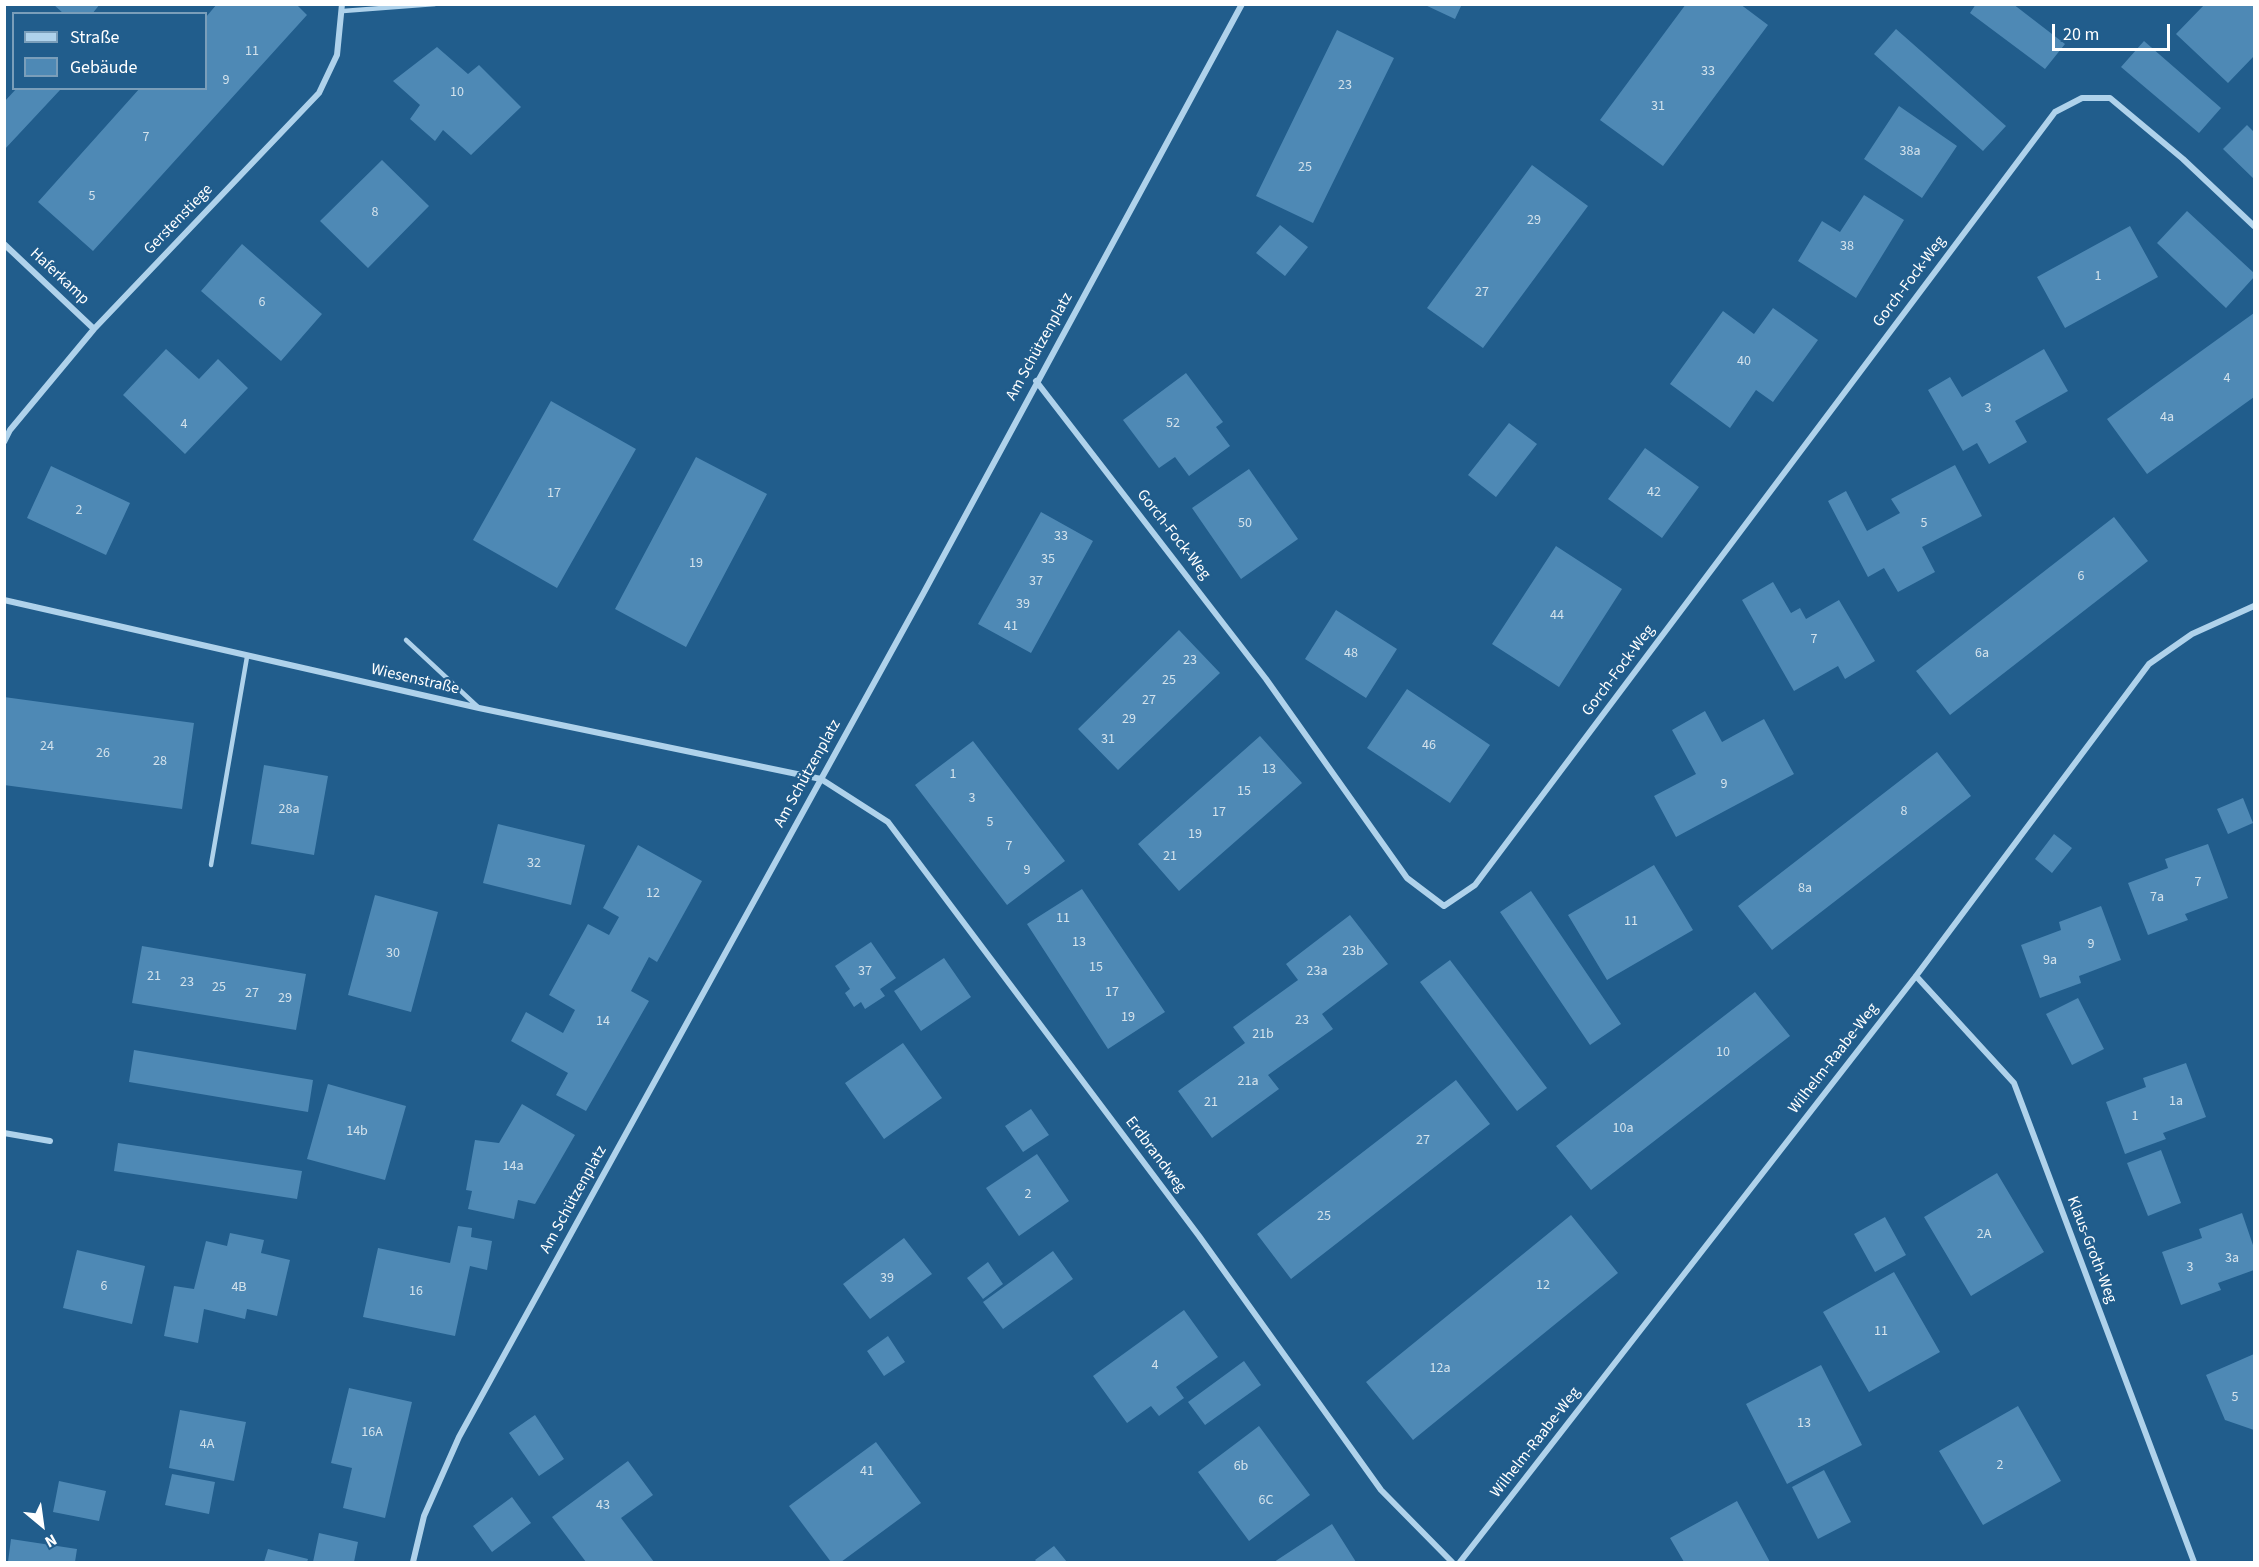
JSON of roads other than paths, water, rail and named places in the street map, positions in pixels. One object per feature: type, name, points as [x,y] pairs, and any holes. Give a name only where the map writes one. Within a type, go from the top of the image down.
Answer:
[{"type":"street","name":"Am Schützenplatz","points":[[413,1563],[424,1516],[459,1437],[821,779],[1242,4]]},
{"type":"street","name":"Gerstenstiege","points":[[4,442],[10,430],[94,329],[319,93],[338,55],[343,8]]},
{"type":"street","name":"Gorch-Fock-Weg","points":[[1036,381],[1266,679],[1407,878],[1444,906],[1475,885],[2055,112],[2082,98],[2110,98],[2183,159],[2254,226]]},
{"type":"street","name":"Haferkamp","points":[[4,244],[94,329]]},
{"type":"street","name":"Wiesenstraße","points":[[4,600],[479,708],[821,779]]},
{"type":"street","name":"Wilhelm-Raabe-Weg","points":[[1460,1563],[1916,976],[2149,664],[2192,634],[2254,606]]},
{"type":"street","name":"Erdbrandweg","points":[[821,779],[888,822],[1198,1236],[1381,1490],[1452,1563]]},
{"type":"street","name":"Klaus-Groth-Weg","points":[[1916,976],[2014,1083],[2194,1563]]},
{"type":"street","points":[[4,1133],[50,1140]]},
{"type":"lane","points":[[343,8],[435,4]]},
{"type":"lane","points":[[406,640],[479,708]]},
{"type":"lane","points":[[211,865],[247,657]]}]
